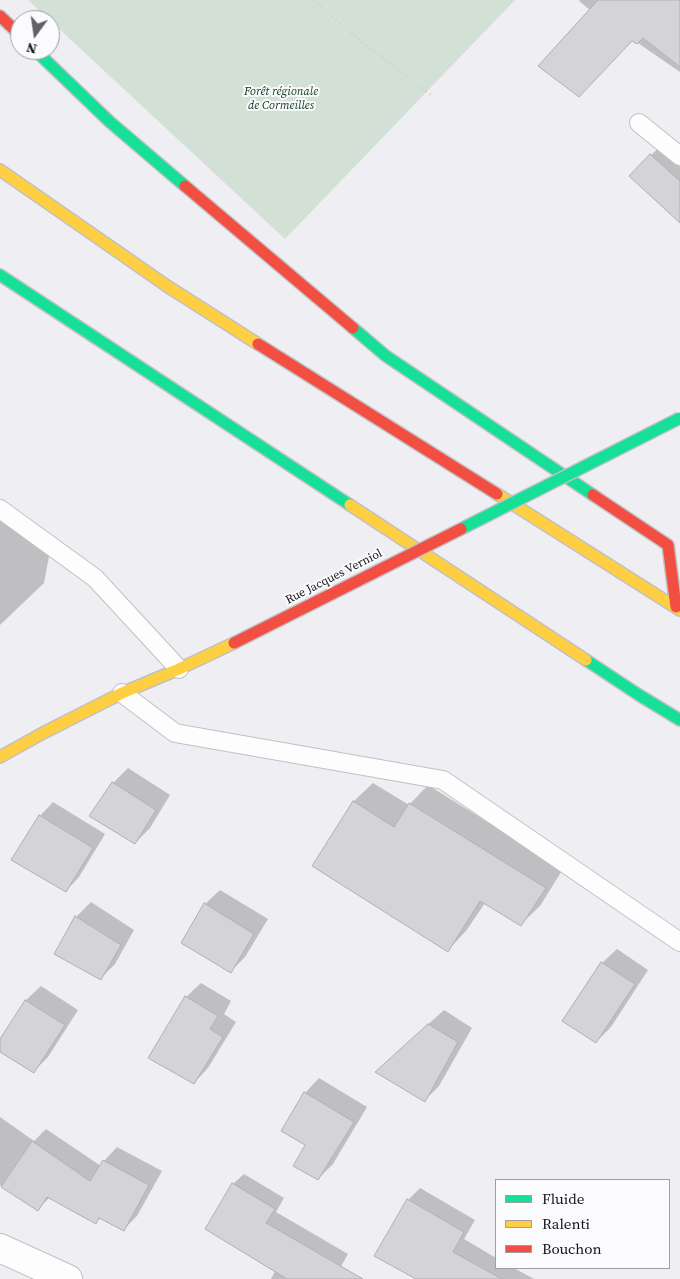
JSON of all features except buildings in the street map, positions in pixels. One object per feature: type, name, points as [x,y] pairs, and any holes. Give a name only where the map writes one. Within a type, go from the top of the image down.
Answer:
[{"type":"main road","points":[[0,16],[10,26]]},
{"type":"main road","points":[[45,60],[110,122],[386,356],[668,545],[678,609]]},
{"type":"main road","points":[[0,170],[168,286],[678,609]]},
{"type":"main road","points":[[0,275],[680,720]]},
{"type":"main road","name":"Rue Jacques Verniol","points":[[0,758],[43,733],[122,693],[234,643],[680,418]]},
{"type":"street","points":[[0,1248],[68,1279]]},
{"type":"lane","points":[[639,123],[680,156]]},
{"type":"lane","points":[[0,509],[95,578],[179,669]]},
{"type":"lane","points":[[122,693],[175,733],[444,780],[680,942]]},
{"type":"path","points":[[313,0],[358,39],[431,95]]},
{"type":"green space","name":"Forêt régionale de Cormeilles","points":[[28,0],[515,0],[285,239],[60,30],[60,10],[39,10]]},
{"type":"traffic: fast","points":[[45,60],[110,122],[185,186]]},
{"type":"traffic: fast","points":[[0,275],[350,505]]},
{"type":"traffic: fast","points":[[353,328],[386,356],[593,495]]},
{"type":"traffic: fast","points":[[461,529],[680,418]]},
{"type":"traffic: fast","points":[[586,660],[680,720]]},
{"type":"traffic: slow","points":[[0,170],[167,286],[258,344]]},
{"type":"traffic: slow","points":[[497,494],[680,610]]},
{"type":"traffic: slow","points":[[350,505],[586,660]]},
{"type":"traffic: slow","points":[[0,757],[122,693],[234,643]]},
{"type":"traffic: jam","points":[[0,16],[10,26]]},
{"type":"traffic: jam","points":[[185,186],[353,328]]},
{"type":"traffic: jam","points":[[258,344],[497,494]]},
{"type":"traffic: jam","points":[[593,495],[668,545],[676,607]]},
{"type":"traffic: jam","points":[[234,643],[461,529]]}]
